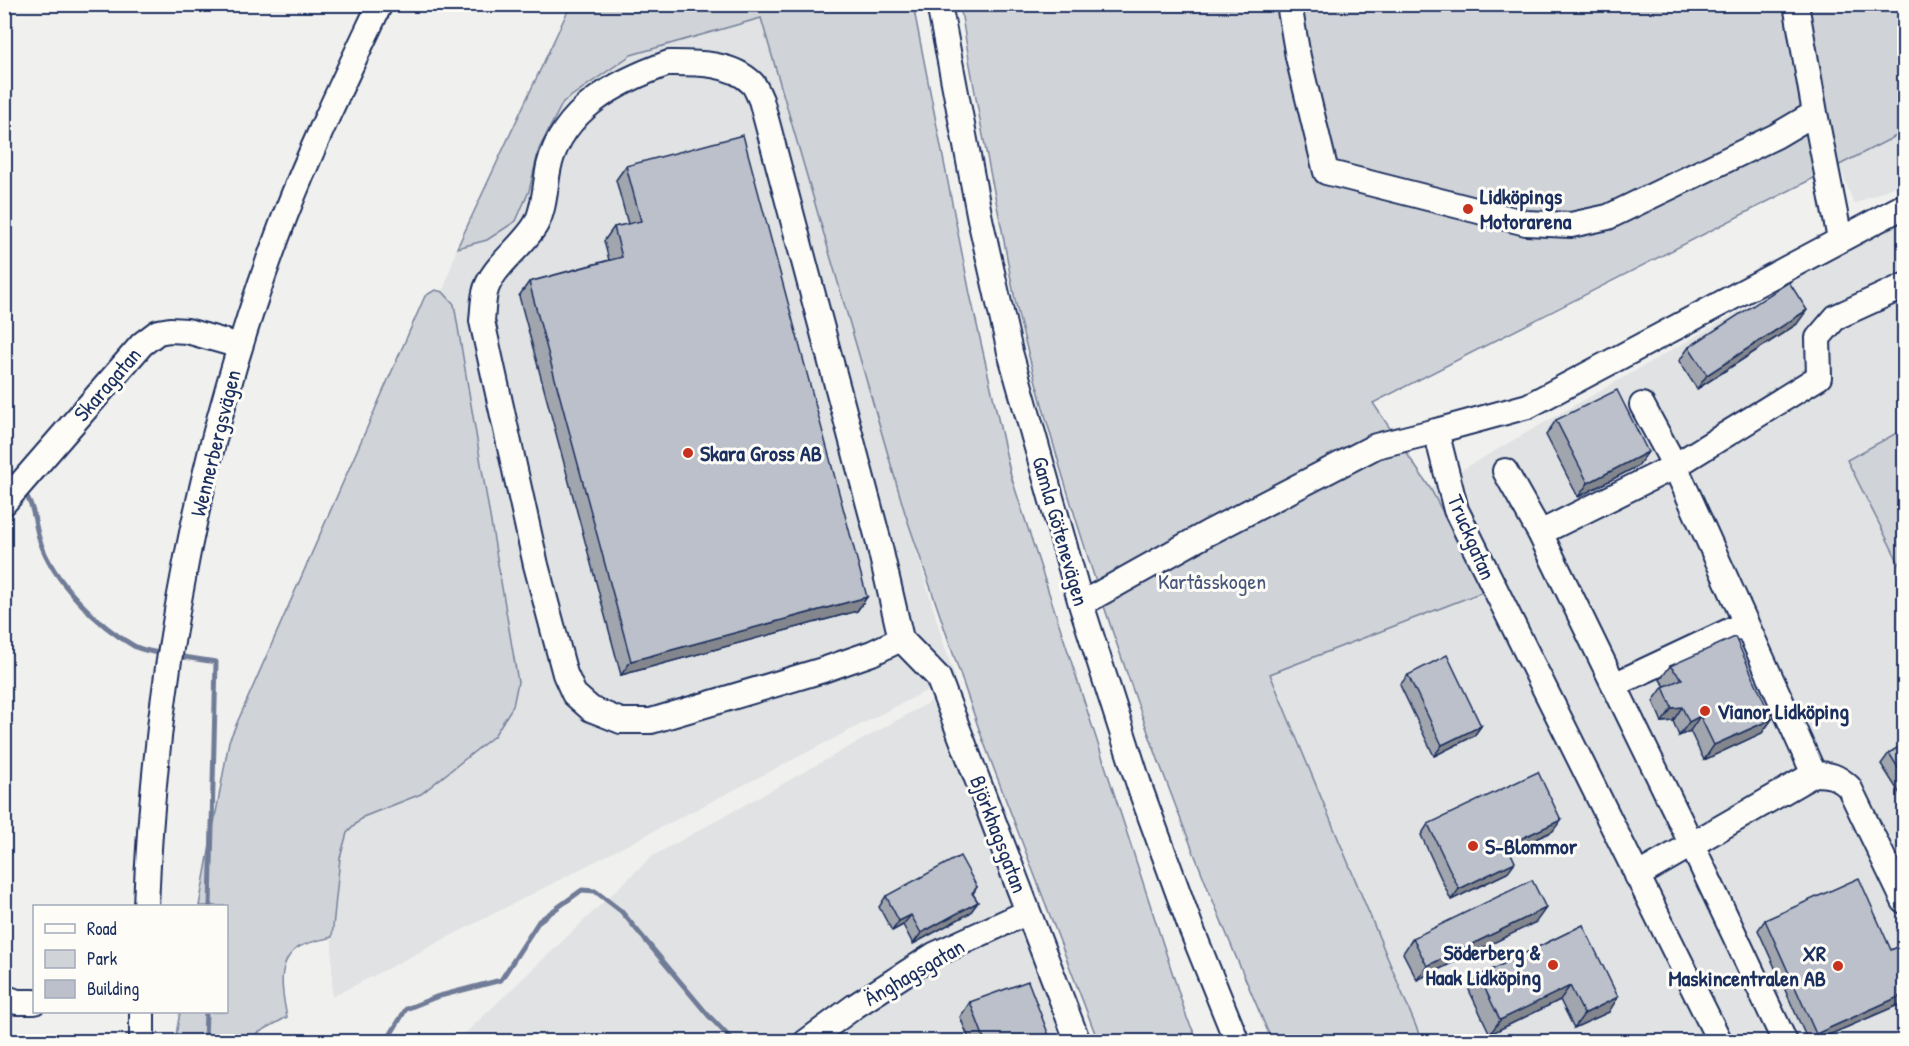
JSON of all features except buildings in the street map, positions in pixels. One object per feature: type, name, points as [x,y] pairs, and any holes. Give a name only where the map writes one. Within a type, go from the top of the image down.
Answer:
[{"type":"street","name":"Wennerbergsvägen","points":[[146,905],[159,734],[183,572],[214,435],[240,346],[286,213],[380,4]]},
{"type":"street","name":"Gamla Götenevägen","points":[[939,4],[980,219],[1010,352],[1081,604],[1141,791],[1191,928],[1237,1041]]},
{"type":"street","points":[[1289,4],[1298,57],[1326,172],[1526,223],[1571,225],[1608,217],[1776,136],[1815,113]]},
{"type":"street","points":[[1796,4],[1840,239]]},
{"type":"street","points":[[669,63],[721,66],[742,75],[753,84],[761,100],[877,535],[901,639],[872,653],[823,670],[651,721],[621,721],[591,709],[574,694],[565,674],[536,565],[482,321],[485,291],[502,262],[524,242],[537,222],[558,141],[574,118],[592,102],[616,86],[646,71],[669,63]]},
{"type":"street","points":[[1081,604],[1208,533],[1376,446],[1528,406],[1905,206]]},
{"type":"street","points":[[1540,533],[1675,466],[1818,377],[1818,338],[1836,317],[1905,286]]},
{"type":"street","name":"Skaragatan","points":[[4,503],[142,344],[158,332],[187,331],[240,346]]},
{"type":"street","points":[[1641,405],[1675,466],[1814,774]]},
{"type":"street","name":"Truckgatan","points":[[1436,431],[1456,510],[1720,1041]]},
{"type":"street","points":[[1505,471],[1540,533],[1785,1041]]},
{"type":"street","points":[[1614,685],[1746,623]]},
{"type":"street","name":"Björkhagsgatan","points":[[901,639],[938,677],[1078,1041]]},
{"type":"street","points":[[1637,876],[1814,774],[1829,774],[1839,778],[1849,788],[1905,901]]},
{"type":"street","name":"Änghagsgatan","points":[[806,1041],[934,955],[1028,912]]},
{"type":"street","points":[[4,997],[17,1002],[33,1002]]},
{"type":"street","points":[[142,1013],[142,1041]]},
{"type":"shaded area","points":[[761,17],[943,642],[955,676],[332,997],[332,937],[340,858],[347,833],[363,817],[421,794],[459,765],[494,736],[513,706],[454,304],[443,292],[457,248],[487,240],[529,191],[539,149],[563,102],[631,55]]},
{"type":"shaded area","points":[[1904,132],[1904,182],[1854,204],[1839,165]]},
{"type":"shaded area","points":[[1904,217],[1904,429],[1847,460],[1904,573],[1904,1041],[1422,1041],[1270,674],[1485,592],[1430,488]]},
{"type":"shaded area","points":[[937,698],[1065,1042],[456,1042],[651,857]]},
{"type":"green space","points":[[571,4],[913,5],[970,294],[1011,476],[1187,1018],[1198,1041],[1098,1041],[981,735],[905,513],[761,18],[631,55],[563,102],[539,149],[529,191],[516,221],[487,240],[457,248]]},
{"type":"green space","name":"Kartåsskogen","points":[[960,5],[1904,5],[1904,132],[1373,403],[1430,488],[1485,591],[1270,674],[1422,1041],[1272,1041],[1165,778],[1101,599],[1073,509],[1018,314]]},
{"type":"green space","points":[[435,290],[443,292],[454,304],[518,682],[513,706],[494,736],[421,794],[363,817],[347,833],[340,858],[332,937],[296,949],[285,963],[282,981],[287,1017],[243,1041],[175,1041],[180,1013],[228,1013],[228,905],[199,905],[229,741],[425,296]]},
{"type":"green space","points":[[1904,429],[1904,573],[1847,460]]},
{"type":"waterway","points":[[4,472],[14,481]]},
{"type":"waterway","points":[[22,490],[32,508],[46,556],[78,601],[106,627],[134,646],[165,654]]},
{"type":"waterway","points":[[177,656],[216,662],[210,905]]},
{"type":"waterway","points":[[386,1042],[406,1009],[436,997],[501,980],[539,921],[582,890],[595,891],[621,911],[708,1015],[734,1042]]},
{"type":"waterway","points":[[205,1042],[206,1013]]},
{"type":"place","name":"Lidköpings Motorarena","points":[[1468,209]]},
{"type":"place","name":"Skara Gross AB","points":[[688,453]]},
{"type":"place","name":"Vianor Lidköping","points":[[1705,711]]},
{"type":"place","name":"S-Blommor","points":[[1473,846]]},
{"type":"place","name":"Söderberg & Haak Lidköping","points":[[1553,965]]},
{"type":"place","name":"XR Maskincentralen AB","points":[[1838,966]]}]
